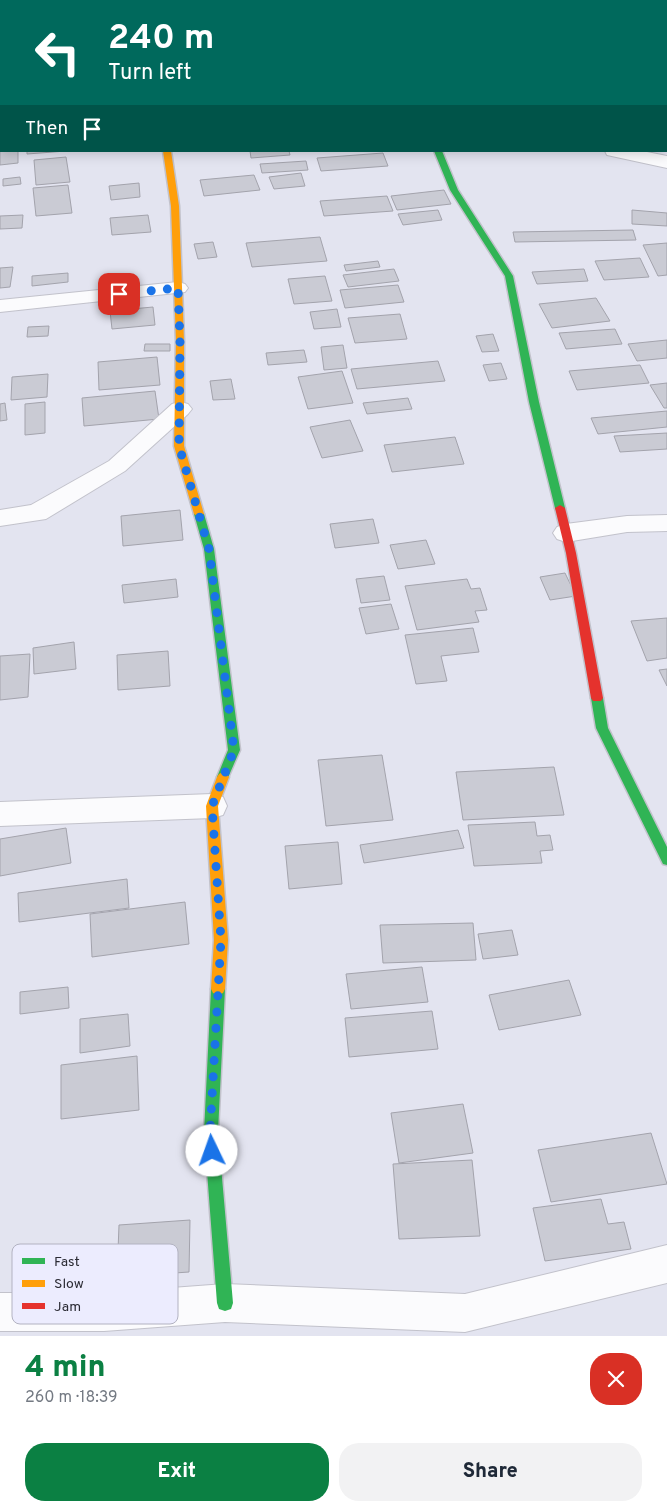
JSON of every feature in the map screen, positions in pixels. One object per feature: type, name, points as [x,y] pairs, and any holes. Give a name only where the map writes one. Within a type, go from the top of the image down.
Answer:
[{"type":"street","points":[[167,152],[175,206],[178,288],[179,446],[209,549],[234,750],[212,806],[221,940],[210,1132],[225,1303]]},
{"type":"street","points":[[438,152],[454,190],[509,276],[534,402],[566,533],[602,728],[667,860]]},
{"type":"street","points":[[619,152],[667,162]]},
{"type":"street","points":[[0,306],[178,288]]},
{"type":"street","points":[[0,518],[37,513],[117,466],[180,409]]},
{"type":"street","points":[[566,533],[628,524],[667,523]]},
{"type":"street","points":[[0,814],[212,806]]},
{"type":"street","points":[[178,1306],[225,1303],[465,1313],[667,1264]]},
{"type":"building","points":[[0,152],[18,152],[18,163],[0,165]]},
{"type":"building","points":[[27,152],[53,152],[27,154]]},
{"type":"building","points":[[250,152],[289,152],[290,155],[251,158]]},
{"type":"building","points":[[383,153],[388,166],[321,171],[317,158]]},
{"type":"building","points":[[66,157],[70,182],[36,185],[34,160]]},
{"type":"building","points":[[306,161],[308,170],[262,173],[260,164]]},
{"type":"building","points":[[301,173],[305,186],[274,189],[269,177]]},
{"type":"building","points":[[254,175],[260,190],[204,196],[200,180]]},
{"type":"building","points":[[20,177],[21,184],[3,186],[3,179]]},
{"type":"building","points":[[139,183],[140,197],[111,200],[109,186]]},
{"type":"building","points":[[68,185],[72,213],[36,216],[33,188]]},
{"type":"building","points":[[444,190],[451,204],[397,210],[391,196]]},
{"type":"building","points":[[387,196],[393,211],[324,216],[320,201]]},
{"type":"building","points":[[438,210],[442,220],[403,225],[398,214]]},
{"type":"building","points":[[632,210],[667,213],[667,226],[632,224]]},
{"type":"building","points":[[23,215],[22,228],[0,229],[0,216]]},
{"type":"building","points":[[148,215],[151,232],[112,235],[110,218]]},
{"type":"building","points":[[633,230],[636,240],[515,242],[513,232]]},
{"type":"building","points":[[320,237],[327,261],[252,267],[246,243]]},
{"type":"building","points":[[213,242],[217,257],[198,259],[194,244]]},
{"type":"building","points":[[667,243],[667,275],[658,276],[643,245]]},
{"type":"building","points":[[640,258],[649,277],[604,280],[595,261]]},
{"type":"building","points":[[378,261],[380,267],[346,271],[344,265]]},
{"type":"building","points":[[13,267],[10,287],[0,288],[0,268]]},
{"type":"building","points":[[394,269],[399,281],[348,287],[343,275]]},
{"type":"building","points":[[584,269],[588,281],[537,284],[532,272]]},
{"type":"building","points":[[68,273],[68,282],[32,286],[32,276]]},
{"type":"building","points":[[325,276],[332,301],[294,304],[288,279]]},
{"type":"building","points":[[398,285],[404,302],[345,308],[340,290]]},
{"type":"building","points":[[596,298],[610,321],[552,328],[539,304]]},
{"type":"building","points":[[153,307],[155,325],[112,329],[110,311]]},
{"type":"building","points":[[337,309],[341,327],[314,329],[310,312]]},
{"type":"building","points":[[400,314],[407,339],[355,343],[348,318]]},
{"type":"building","points":[[49,326],[48,336],[27,337],[28,327]]},
{"type":"building","points":[[615,329],[622,344],[566,349],[559,333]]},
{"type":"building","points":[[493,334],[499,351],[482,352],[476,336]]},
{"type":"building","points":[[667,340],[667,358],[637,361],[628,344]]},
{"type":"building","points":[[145,344],[170,344],[170,351],[144,351]]},
{"type":"building","points":[[343,345],[347,368],[324,370],[321,347]]},
{"type":"building","points":[[304,350],[307,362],[268,365],[266,353]]},
{"type":"building","points":[[157,357],[160,385],[99,390],[98,362]]},
{"type":"building","points":[[438,361],[445,381],[357,389],[351,369]]},
{"type":"building","points":[[501,363],[507,379],[489,381],[483,365]]},
{"type":"building","points":[[640,365],[649,383],[577,390],[569,371]]},
{"type":"building","points":[[342,371],[353,403],[308,409],[298,377]]},
{"type":"building","points":[[48,374],[47,397],[11,400],[12,377]]},
{"type":"building","points":[[231,379],[235,399],[213,400],[210,381]]},
{"type":"building","points":[[667,383],[667,408],[664,408],[650,385]]},
{"type":"building","points":[[155,391],[159,419],[84,426],[82,398]]},
{"type":"building","points":[[408,398],[412,409],[367,414],[363,403]]},
{"type":"building","points":[[45,402],[45,433],[25,435],[25,404]]},
{"type":"building","points":[[5,403],[7,420],[0,421],[0,404]]},
{"type":"building","points":[[667,411],[667,427],[598,434],[591,418]]},
{"type":"building","points":[[350,420],[363,451],[322,458],[310,427]]},
{"type":"building","points":[[667,433],[667,449],[620,452],[614,436]]},
{"type":"building","points":[[455,437],[464,464],[392,472],[384,445]]},
{"type":"building","points":[[180,510],[183,540],[123,546],[121,516]]},
{"type":"building","points":[[373,519],[379,543],[335,548],[330,524]]},
{"type":"building","points":[[426,540],[435,564],[398,569],[390,545]]},
{"type":"building","points":[[565,573],[576,596],[550,600],[540,577]]},
{"type":"building","points":[[384,576],[390,600],[361,603],[356,579]]},
{"type":"building","points":[[176,579],[178,597],[124,603],[122,585]]},
{"type":"building","points":[[467,579],[471,589],[480,588],[487,610],[475,611],[479,622],[417,630],[405,586]]},
{"type":"building","points":[[391,604],[399,629],[366,634],[359,608]]},
{"type":"building","points":[[667,618],[667,658],[647,661],[631,621]]},
{"type":"building","points":[[473,628],[479,652],[441,656],[447,681],[416,684],[405,635]]},
{"type":"building","points":[[74,642],[76,669],[34,674],[33,648]]},
{"type":"building","points":[[168,651],[170,686],[118,690],[117,655]]},
{"type":"building","points":[[30,654],[28,697],[0,700],[0,656]]},
{"type":"building","points":[[667,669],[667,686],[659,670]]},
{"type":"building","points":[[382,755],[393,820],[326,826],[318,760]]},
{"type":"building","points":[[554,767],[564,815],[463,820],[456,772]]},
{"type":"building","points":[[535,822],[537,836],[550,835],[553,850],[540,851],[542,863],[474,866],[468,825]]},
{"type":"building","points":[[66,828],[71,863],[0,876],[0,839]]},
{"type":"building","points":[[458,830],[464,848],[364,863],[360,845]]},
{"type":"building","points":[[338,842],[342,884],[289,889],[285,846]]},
{"type":"building","points":[[127,879],[129,908],[19,922],[18,893]]},
{"type":"building","points":[[185,902],[189,944],[92,957],[90,914]]},
{"type":"building","points":[[473,923],[476,960],[383,963],[380,925]]},
{"type":"building","points":[[512,930],[518,955],[483,959],[478,934]]},
{"type":"building","points":[[422,967],[428,1002],[351,1009],[346,974]]},
{"type":"building","points":[[569,980],[581,1015],[499,1030],[489,995]]},
{"type":"building","points":[[68,987],[69,1008],[20,1014],[20,992]]},
{"type":"building","points":[[432,1011],[438,1049],[349,1057],[345,1018]]},
{"type":"building","points":[[128,1014],[130,1046],[80,1053],[80,1019]]},
{"type":"building","points":[[137,1056],[139,1110],[61,1119],[61,1065]]},
{"type":"building","points":[[463,1104],[473,1153],[399,1163],[391,1113]]},
{"type":"building","points":[[651,1133],[667,1184],[551,1202],[538,1150]]},
{"type":"building","points":[[472,1160],[480,1236],[399,1239],[393,1164]]},
{"type":"building","points":[[601,1199],[608,1224],[624,1222],[631,1249],[545,1261],[533,1208]]},
{"type":"building","points":[[190,1220],[189,1272],[178,1273],[178,1244],[118,1244],[119,1225]]},
{"type":"traffic: fast","points":[[438,152],[454,190],[509,276],[534,402],[560,508]]},
{"type":"traffic: fast","points":[[199,514],[209,549],[234,750],[223,777]]},
{"type":"traffic: fast","points":[[597,698],[602,728],[667,860]]},
{"type":"traffic: fast","points":[[218,989],[211,1132],[225,1303]]},
{"type":"traffic: slow","points":[[167,152],[175,206],[180,341],[179,446],[199,514]]},
{"type":"traffic: slow","points":[[218,989],[221,940],[212,806],[223,777]]},
{"type":"traffic: jam","points":[[560,508],[571,553],[597,698]]},
{"type":"route","points":[[119,294],[178,288],[180,341],[179,446],[209,549],[234,750],[212,806],[221,940],[210,1132],[212,1151]]}]
